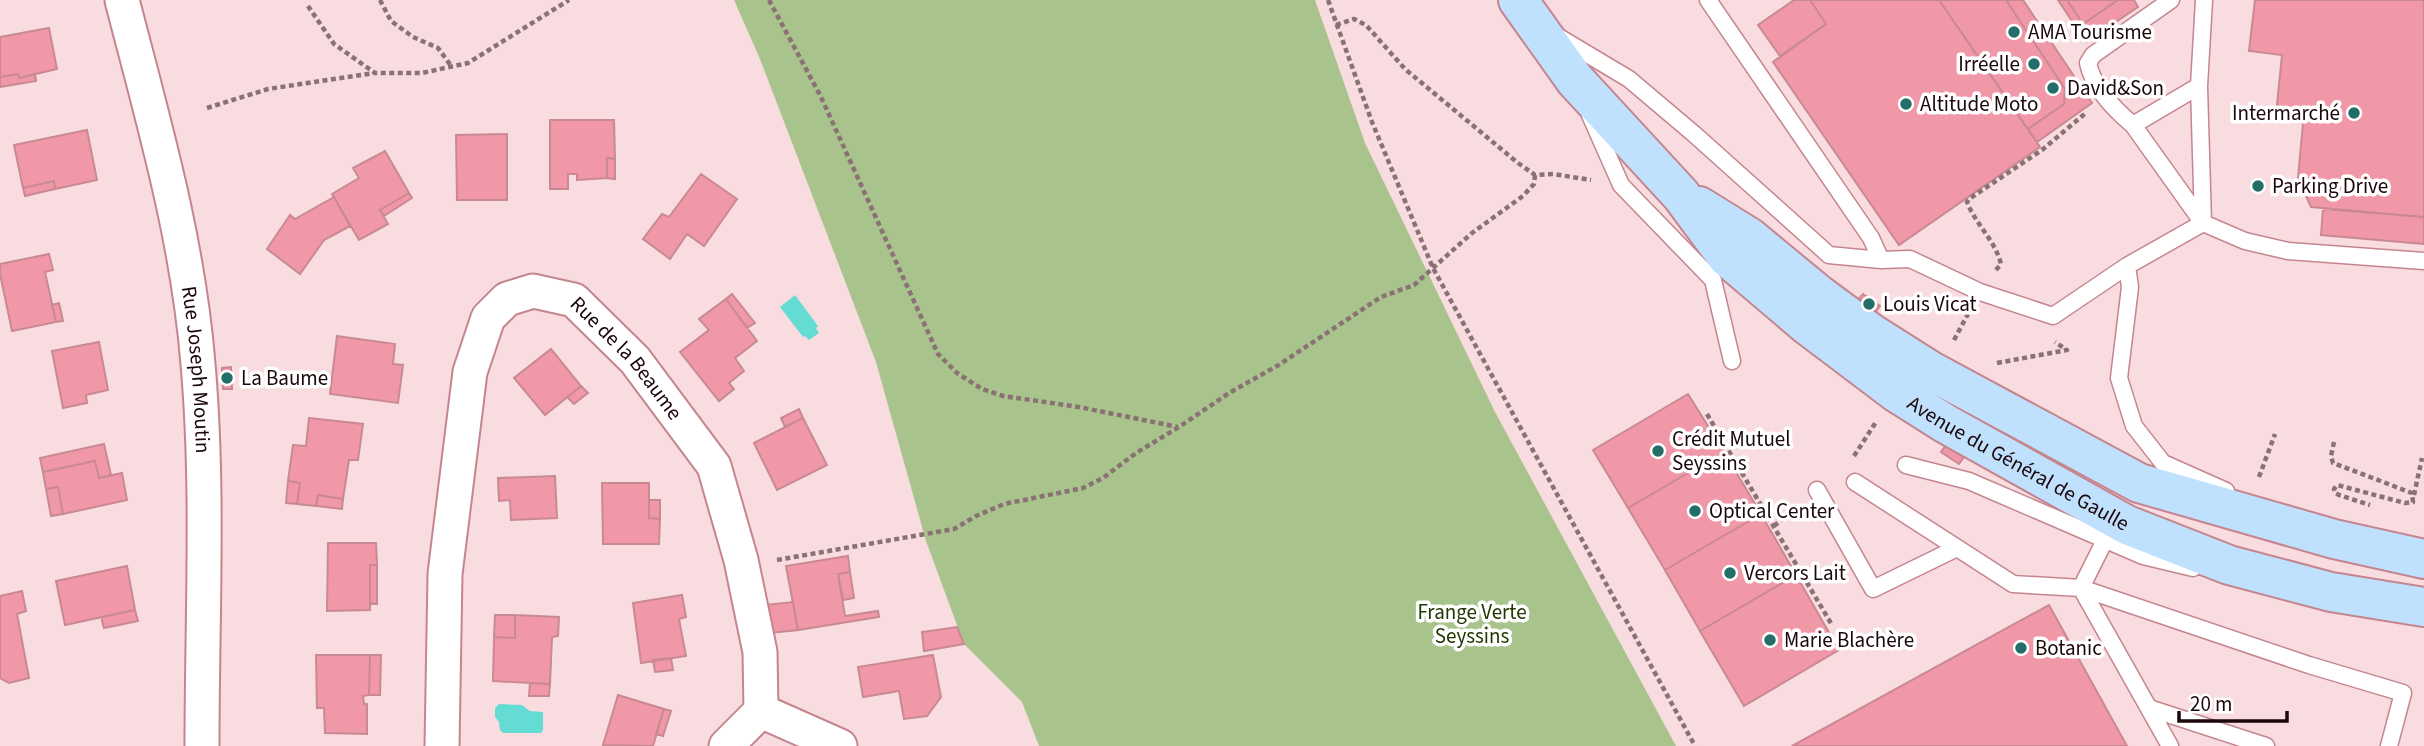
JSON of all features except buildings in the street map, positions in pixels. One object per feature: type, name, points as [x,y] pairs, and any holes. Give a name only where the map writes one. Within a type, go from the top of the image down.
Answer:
[{"type":"main road","name":"Avenue du Général de Gaulle","points":[[1525,11],[1575,80],[1681,195],[1727,257],[1807,325],[1877,378],[1946,424],[2127,525],[2229,565],[2331,592],[2424,607]]},
{"type":"main road","name":"Avenue du Général de Gaulle","points":[[1681,195],[1749,237],[1818,294],[1871,333],[2046,435],[2139,483],[2334,539],[2424,559]]},
{"type":"street","name":"Rue Joseph Moutin","points":[[122,0],[173,195],[198,362],[202,443],[202,746]]},
{"type":"street","name":"Rue de la Beaume","points":[[442,746],[445,574],[470,372],[488,318],[507,299],[533,291],[573,300],[582,308],[635,360],[714,466],[741,560],[760,652],[761,711]]},
{"type":"street","points":[[726,746],[761,711],[840,746]]},
{"type":"lane","points":[[1708,0],[1871,238],[1881,260]]},
{"type":"lane","points":[[2171,0],[2093,55],[2088,63],[2090,74],[2117,111],[2133,124],[2203,223],[2245,241],[2288,251],[2424,261]]},
{"type":"lane","points":[[2203,223],[2199,86],[2204,0]]},
{"type":"lane","points":[[1525,11],[1629,79],[1829,255],[1881,260],[1910,259],[1980,292],[2053,316],[2127,266],[2203,223]]},
{"type":"lane","points":[[1575,80],[1620,185],[1713,280],[1732,361]]},
{"type":"lane","points":[[2133,124],[2199,86]]},
{"type":"lane","points":[[2127,266],[2130,287],[2119,378],[2134,426],[2163,463],[2334,539]]},
{"type":"lane","points":[[1906,465],[1969,481],[2143,556],[2222,575],[2331,592]]},
{"type":"lane","points":[[1855,482],[2013,584],[2081,588],[2309,665],[2403,693],[2389,746]]},
{"type":"lane","points":[[1816,490],[1873,589],[1957,548]]},
{"type":"lane","points":[[2081,588],[2105,540]]},
{"type":"lane","points":[[2081,588],[2170,746]]},
{"type":"lane","points":[[2149,708],[2266,746]]},
{"type":"path","points":[[380,0],[391,21],[413,37],[438,48],[452,67]]},
{"type":"path","points":[[207,108],[268,89],[375,72],[422,73],[468,63],[569,0]]},
{"type":"path","points":[[769,0],[821,97],[938,354],[982,389],[1003,396],[1079,407],[1179,427]]},
{"type":"path","points":[[1328,0],[1372,122],[1433,268],[1695,746]]},
{"type":"path","points":[[308,6],[334,44],[375,72]]},
{"type":"path","points":[[1336,25],[1354,19],[1366,25],[1405,69],[1535,175],[1553,174],[1591,180],[1602,187]]},
{"type":"path","points":[[1950,347],[1980,292],[2001,264],[1997,249],[1970,211],[1967,202],[2042,150],[2093,107]]},
{"type":"path","points":[[774,560],[954,529],[1004,504],[1083,488],[1103,478],[1136,453],[1229,393],[1278,366],[1381,297],[1414,285],[1472,233],[1523,196],[1534,184],[1535,175]]},
{"type":"path","points":[[1987,365],[2067,349],[2046,335]]},
{"type":"path","points":[[1707,414],[1832,625]]},
{"type":"path","points":[[2259,478],[2275,434]]},
{"type":"path","points":[[2334,442],[2331,456],[2333,463],[2412,494],[2413,499]]},
{"type":"path","points":[[2411,512],[2422,458]]},
{"type":"path","points":[[2378,508],[2339,495],[2334,489],[2337,485],[2404,503],[2413,499]]},
{"type":"green space","name":"Frange Verte Seyssins","points":[[734,0],[1315,0],[1365,143],[1495,412],[1676,746],[1039,746],[1022,702],[964,644],[926,541],[876,362],[760,59]]},
{"type":"water","points":[[795,295],[818,326],[816,328],[819,333],[809,340],[803,337],[780,307]]},
{"type":"water","points":[[499,704],[522,705],[530,711],[543,712],[543,730],[541,733],[503,733],[495,717],[495,708]]},
{"type":"place","name":"AMA Tourisme","points":[[2014,32]]},
{"type":"place","name":"Irréelle","points":[[2034,64]]},
{"type":"place","name":"David&Son","points":[[2053,88]]},
{"type":"place","name":"Altitude Moto","points":[[1906,104]]},
{"type":"place","name":"Intermarché","points":[[2354,113]]},
{"type":"place","name":"Parking Drive","points":[[2258,186]]},
{"type":"place","name":"Louis Vicat","points":[[1869,304]]},
{"type":"place","name":"La Baume","points":[[227,378]]},
{"type":"place","name":"Crédit Mutuel Seyssins","points":[[1658,451]]},
{"type":"place","name":"Optical Center","points":[[1695,511]]},
{"type":"place","name":"Vercors Lait","points":[[1730,573]]},
{"type":"place","name":"Marie Blachère","points":[[1770,640]]},
{"type":"place","name":"Botanic","points":[[2021,648]]}]
